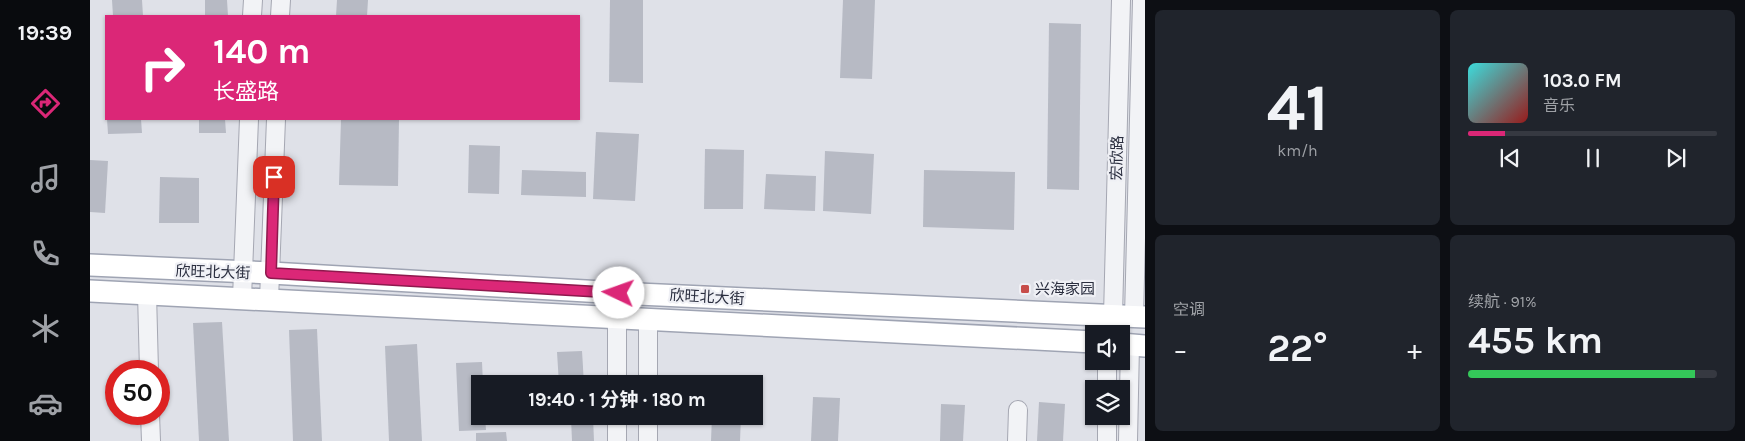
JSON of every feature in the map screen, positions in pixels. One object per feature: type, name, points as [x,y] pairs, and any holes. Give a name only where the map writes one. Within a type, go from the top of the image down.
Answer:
[{"type":"main road","name":"欣旺北大街","points":[[90,265],[271,273],[638,294],[1131,316]]},
{"type":"main road","name":"欣旺北大街","points":[[90,291],[1085,342]]},
{"type":"street","points":[[252,15],[253,0]]},
{"type":"street","points":[[280,15],[281,0]]},
{"type":"street","name":"宏欣路","points":[[1121,0],[1131,316]]},
{"type":"street","name":"宏欣路","points":[[1131,316],[1142,0]]},
{"type":"street","points":[[242,298],[249,120]]},
{"type":"street","points":[[269,300],[276,120]]},
{"type":"street","points":[[147,294],[149,360]]},
{"type":"street","points":[[617,317],[617,375]]},
{"type":"street","points":[[648,319],[648,375]]},
{"type":"street","points":[[1128,441],[1132,345]]},
{"type":"street","points":[[1016,441],[1018,410]]},
{"type":"street","points":[[150,425],[151,441]]},
{"type":"street","points":[[617,425],[618,441]]},
{"type":"street","points":[[648,425],[648,441]]},
{"type":"street","points":[[1107,425],[1107,441]]},
{"type":"building","points":[[112,0],[142,0],[143,15],[113,15]]},
{"type":"building","points":[[205,0],[227,0],[228,15],[205,15]]},
{"type":"building","points":[[337,0],[368,0],[367,15],[336,15]]},
{"type":"building","points":[[610,0],[643,0],[643,83],[609,82]]},
{"type":"building","points":[[843,0],[875,0],[872,79],[840,78]]},
{"type":"building","points":[[1049,23],[1081,24],[1079,190],[1047,189]]},
{"type":"building","points":[[107,120],[141,120],[142,133],[108,134]]},
{"type":"building","points":[[199,120],[225,120],[226,133],[199,133]]},
{"type":"building","points":[[341,120],[399,120],[398,186],[339,185]]},
{"type":"building","points":[[596,132],[639,134],[635,201],[593,199]]},
{"type":"building","points":[[469,145],[500,146],[499,194],[468,193]]},
{"type":"building","points":[[705,149],[744,150],[743,209],[704,209]]},
{"type":"building","points":[[825,151],[874,154],[871,214],[823,211]]},
{"type":"building","points":[[90,160],[108,161],[105,213],[90,212]]},
{"type":"building","points":[[522,170],[586,172],[586,197],[521,195]]},
{"type":"building","points":[[924,170],[1015,172],[1014,230],[923,227]]},
{"type":"building","points":[[766,174],[816,176],[815,211],[764,209]]},
{"type":"building","points":[[160,177],[199,178],[199,223],[159,223]]},
{"type":"building","points":[[222,322],[229,441],[199,441],[193,323]]},
{"type":"building","points":[[317,329],[322,441],[293,441],[289,330]]},
{"type":"building","points":[[417,344],[422,441],[389,441],[385,346]]},
{"type":"building","points":[[582,351],[583,375],[558,375],[557,352]]},
{"type":"building","points":[[482,362],[483,375],[471,375],[471,425],[486,425],[486,430],[459,431],[456,363]]},
{"type":"building","points":[[813,397],[840,398],[838,441],[811,441]]},
{"type":"building","points":[[1039,402],[1065,404],[1063,441],[1037,441]]},
{"type":"building","points":[[941,404],[965,405],[963,441],[940,441]]},
{"type":"building","points":[[571,425],[593,425],[594,441],[572,441]]},
{"type":"building","points":[[712,425],[741,425],[740,441],[711,441]]},
{"type":"building","points":[[506,432],[507,441],[476,441],[476,433]]},
{"type":"place","name":"兴海家园","points":[[1025,289]]},
{"type":"route","points":[[274,177],[271,273],[619,293]]}]
